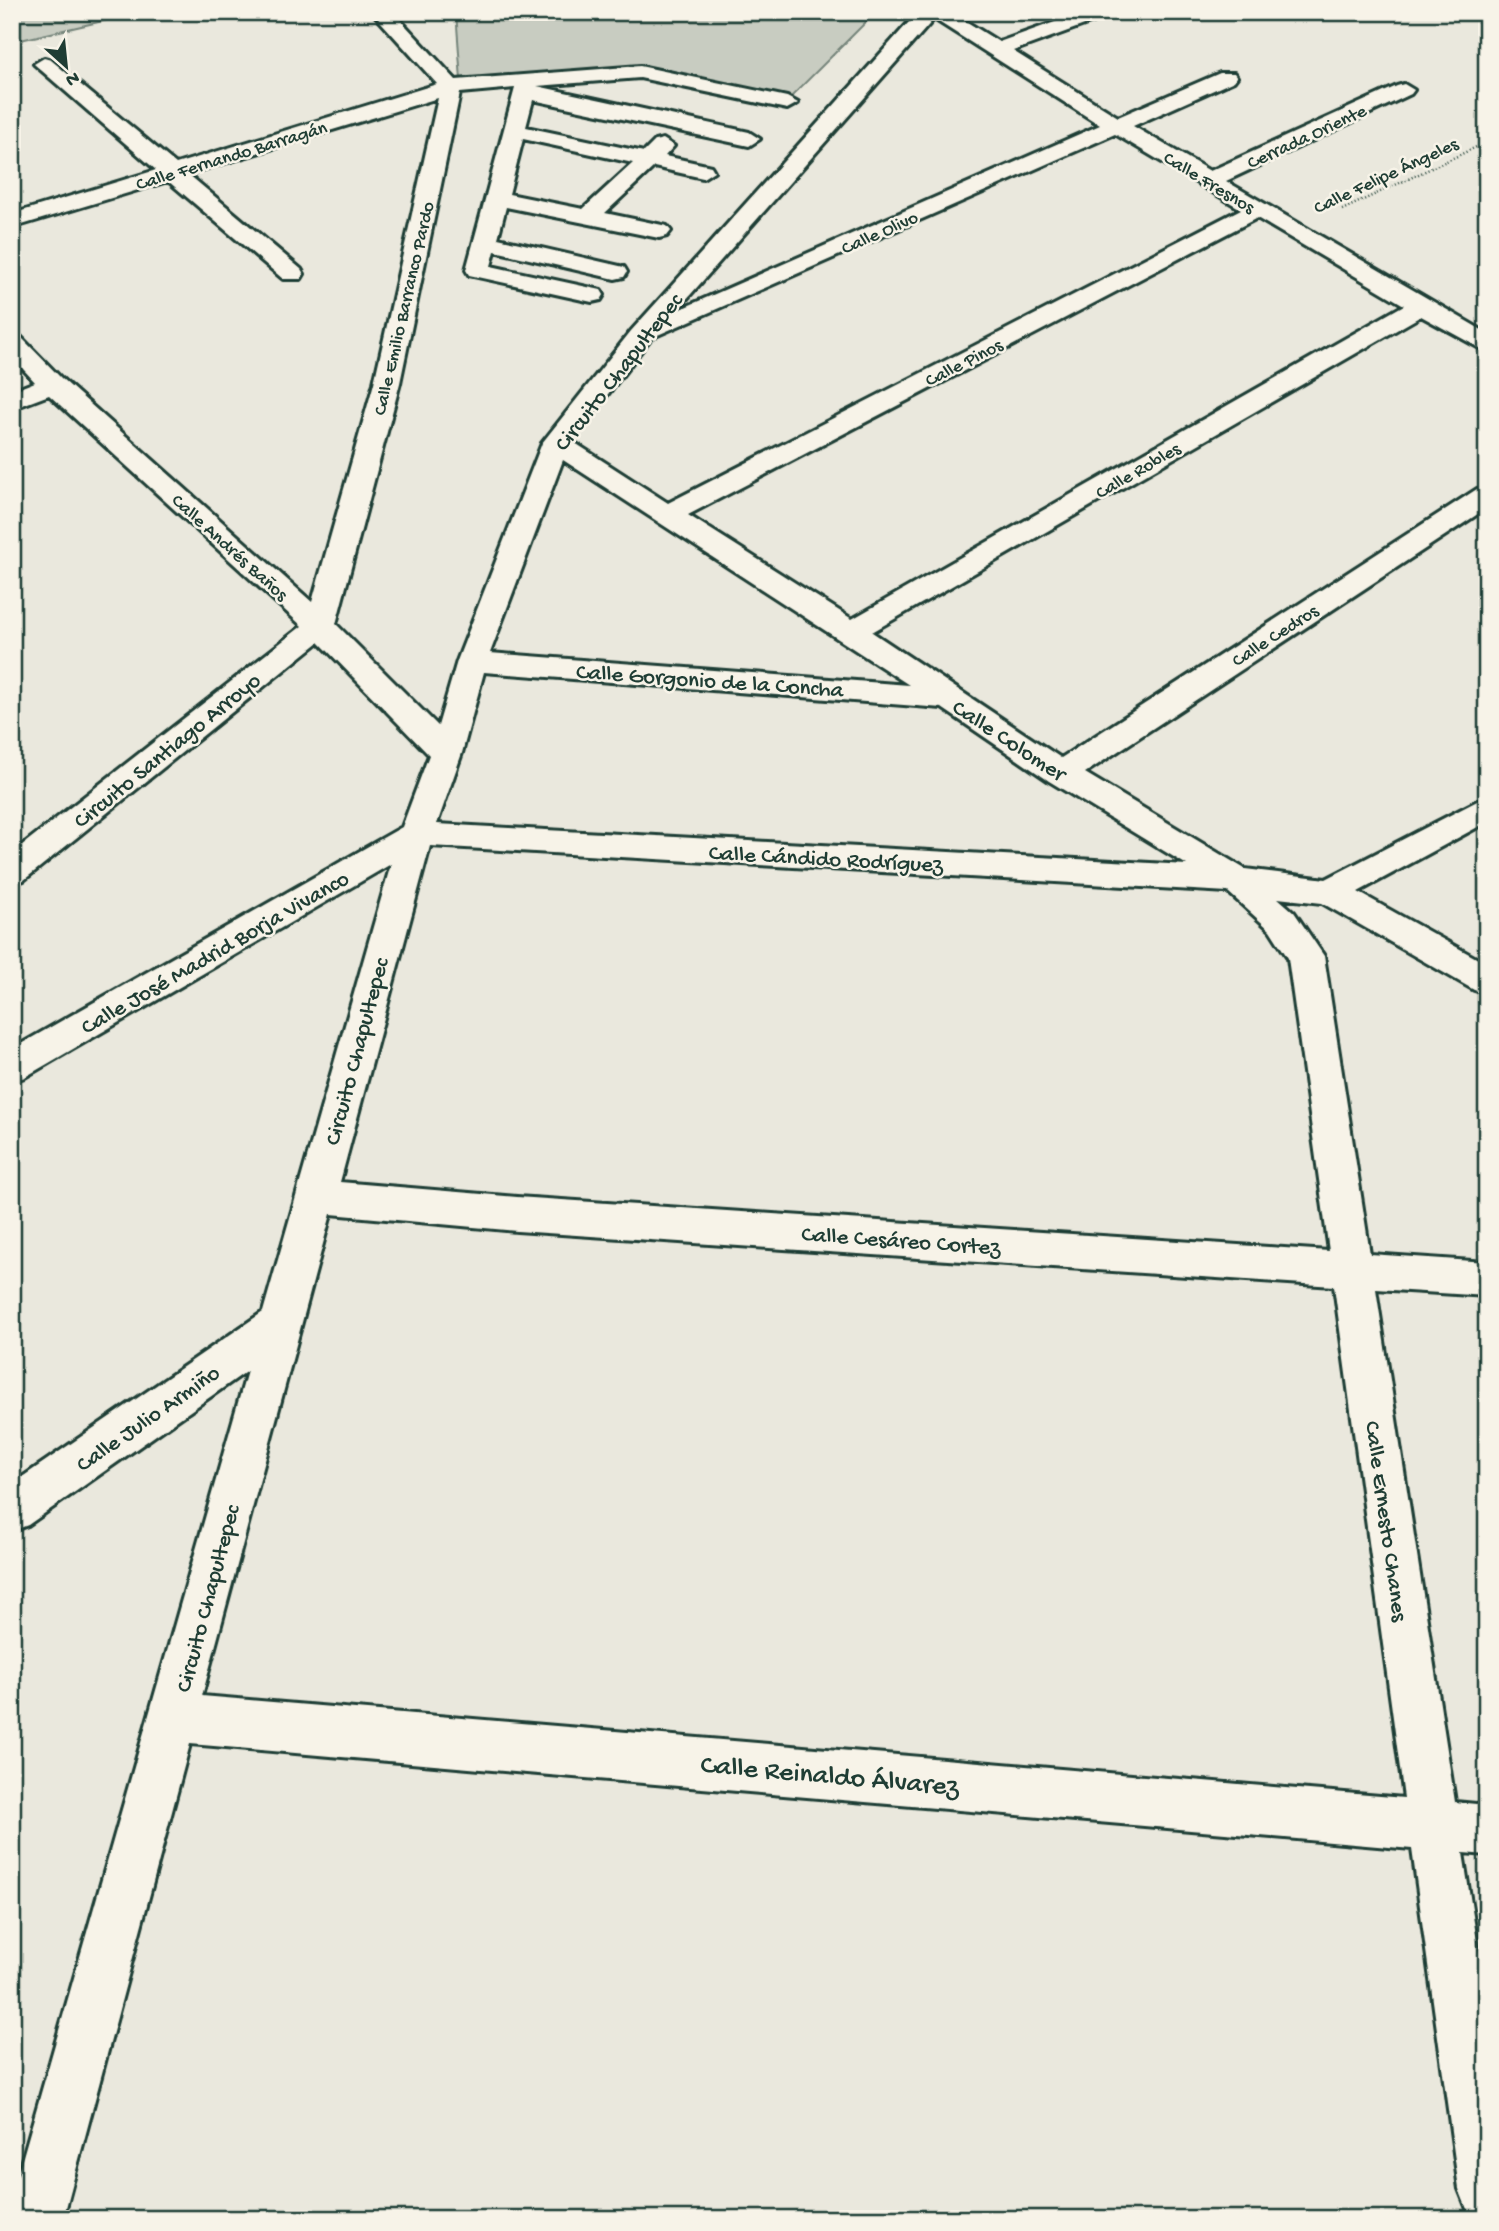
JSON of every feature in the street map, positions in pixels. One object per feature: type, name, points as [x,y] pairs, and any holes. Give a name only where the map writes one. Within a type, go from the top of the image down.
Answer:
[{"type":"street","points":[[382,12],[451,87]]},
{"type":"street","name":"Circuito Chapultepec","points":[[30,2202],[173,1718],[416,834],[446,753],[472,661],[556,443],[640,336],[929,12]]},
{"type":"street","name":"Calle Fresnos","points":[[937,12],[1117,126],[1487,344]]},
{"type":"street","points":[[996,50],[1102,12]]},
{"type":"street","points":[[44,64],[292,275]]},
{"type":"street","name":"Calle Fernando Barragán","points":[[12,221],[451,87],[519,113],[640,72],[787,103]]},
{"type":"street","name":"Calle Olivo","points":[[640,336],[1227,77]]},
{"type":"street","name":"Calle Emilio Barranco Pardo","points":[[320,626],[387,383],[451,87]]},
{"type":"street","points":[[588,217],[722,89]]},
{"type":"street","name":"Cerrada Oriente","points":[[1209,180],[1404,90]]},
{"type":"street","points":[[653,96],[771,121]]},
{"type":"street","points":[[519,113],[684,125],[749,139]]},
{"type":"street","points":[[519,113],[720,153]]},
{"type":"street","points":[[519,113],[648,159],[700,181],[630,177],[519,113]]},
{"type":"street","points":[[519,113],[478,270],[592,295]]},
{"type":"street","points":[[503,174],[530,180]]},
{"type":"street","points":[[583,191],[634,201]]},
{"type":"street","name":"Calle Pinos","points":[[668,514],[1258,209]]},
{"type":"street","points":[[491,220],[588,217],[659,231]]},
{"type":"street","points":[[491,220],[614,245]]},
{"type":"street","points":[[491,220],[615,272]]},
{"type":"street","name":"Calle Robles","points":[[851,632],[1422,305]]},
{"type":"street","name":"Calle Andrés Baños","points":[[12,342],[52,384],[320,626],[446,753]]},
{"type":"street","points":[[12,401],[52,384]]},
{"type":"street","name":"Calle Colomer","points":[[556,443],[851,632],[1061,773],[1237,880],[1330,892],[1487,981]]},
{"type":"street","name":"Calle Cedros","points":[[1061,773],[1487,495]]},
{"type":"street","name":"Circuito Santiago Arroyo","points":[[12,872],[320,626]]},
{"type":"street","name":"Calle Gorgonio de la Concha","points":[[472,661],[947,698]]},
{"type":"street","points":[[1330,892],[1487,807]]},
{"type":"street","name":"Calle Cándido Rodríguez","points":[[416,834],[1237,880]]},
{"type":"street","name":"Calle José Madrid Borja Vivanco","points":[[12,1067],[416,834]]},
{"type":"street","name":"Calle Ernesto Chanes","points":[[1237,880],[1282,921],[1306,956],[1487,2189]]},
{"type":"street","name":"Calle Cesáreo Cortez","points":[[315,1196],[531,1214],[1487,1279]]},
{"type":"street","name":"Calle Julio Armiño","points":[[12,1510],[281,1323]]},
{"type":"street","name":"Calle Reinaldo Álvarez","points":[[173,1718],[1487,1830]]},
{"type":"path","name":"Calle Felipe Ángeles","points":[[1295,232],[1487,142]]},
{"type":"shaded area","points":[[12,12],[142,12],[12,42]]},
{"type":"shaded area","points":[[456,12],[876,12],[786,102],[650,68],[461,80]]}]
